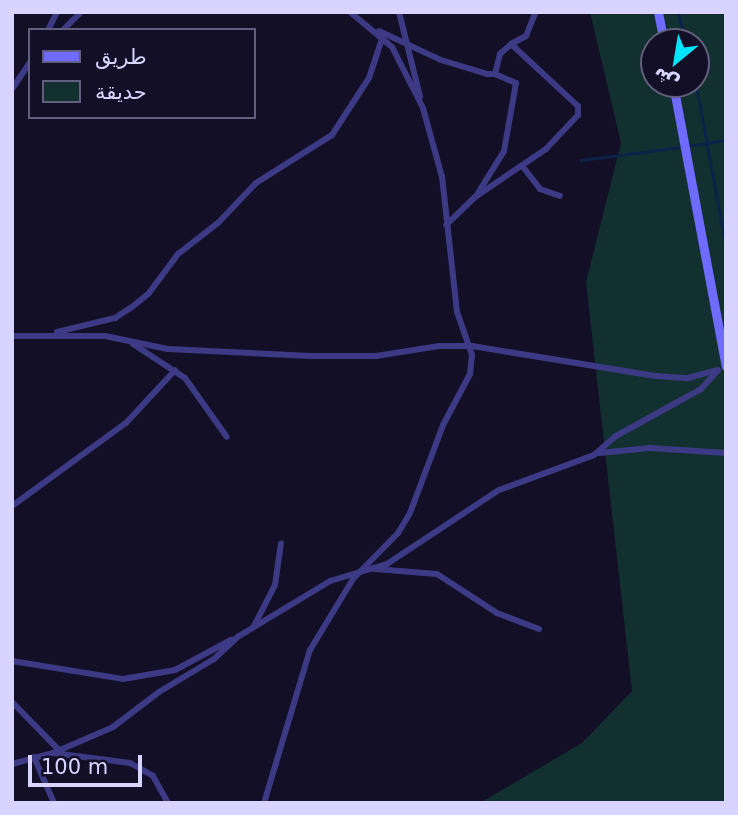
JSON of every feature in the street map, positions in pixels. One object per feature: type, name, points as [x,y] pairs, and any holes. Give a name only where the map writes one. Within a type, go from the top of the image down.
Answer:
[{"type":"main road","points":[[676,98],[724,366]]},
{"type":"street","points":[[49,28],[57,12]]},
{"type":"street","points":[[65,28],[80,12]]},
{"type":"street","points":[[350,12],[383,36],[405,69],[423,108]]},
{"type":"street","points":[[264,803],[310,650],[359,571],[398,533],[410,513],[443,425],[470,374],[472,346],[457,312],[442,177],[399,12]]},
{"type":"street","points":[[495,74],[500,54],[526,36],[535,14]]},
{"type":"street","points":[[374,30],[467,69],[495,74],[516,83],[504,151],[475,197]]},
{"type":"street","points":[[12,336],[55,333],[115,318],[132,307],[178,254],[218,223],[256,183],[332,135],[369,78],[383,36]]},
{"type":"street","points":[[446,225],[475,197],[523,167],[578,115],[578,106],[511,44]]},
{"type":"street","points":[[12,89],[28,65]]},
{"type":"street","points":[[523,167],[540,188],[560,196]]},
{"type":"street","points":[[55,333],[128,341],[168,349],[311,356],[376,356],[439,346],[472,346],[656,376],[688,378],[724,366]]},
{"type":"street","points":[[128,341],[175,370],[227,437]]},
{"type":"street","points":[[594,455],[616,436],[701,389],[724,366]]},
{"type":"street","points":[[12,506],[126,423],[175,370]]},
{"type":"street","points":[[12,661],[123,679],[176,670],[253,628],[330,581],[387,564],[499,490],[594,455],[650,448],[726,453]]},
{"type":"street","points":[[253,628],[275,585],[281,543]]},
{"type":"street","points":[[373,569],[437,573],[497,613],[539,629]]},
{"type":"street","points":[[12,764],[57,752],[113,727],[151,697],[207,664],[239,636]]},
{"type":"street","points":[[12,702],[57,752],[143,768],[168,803]]},
{"type":"street","points":[[34,757],[54,803]]},
{"type":"green space","points":[[590,12],[726,12],[726,803],[480,803],[582,743],[632,691],[586,282],[621,143]]},
{"type":"waterway","points":[[678,12],[682,28]]},
{"type":"waterway","points":[[699,98],[726,246]]},
{"type":"waterway","points":[[688,146],[726,140]]},
{"type":"waterway","points":[[581,160],[681,147]]}]
